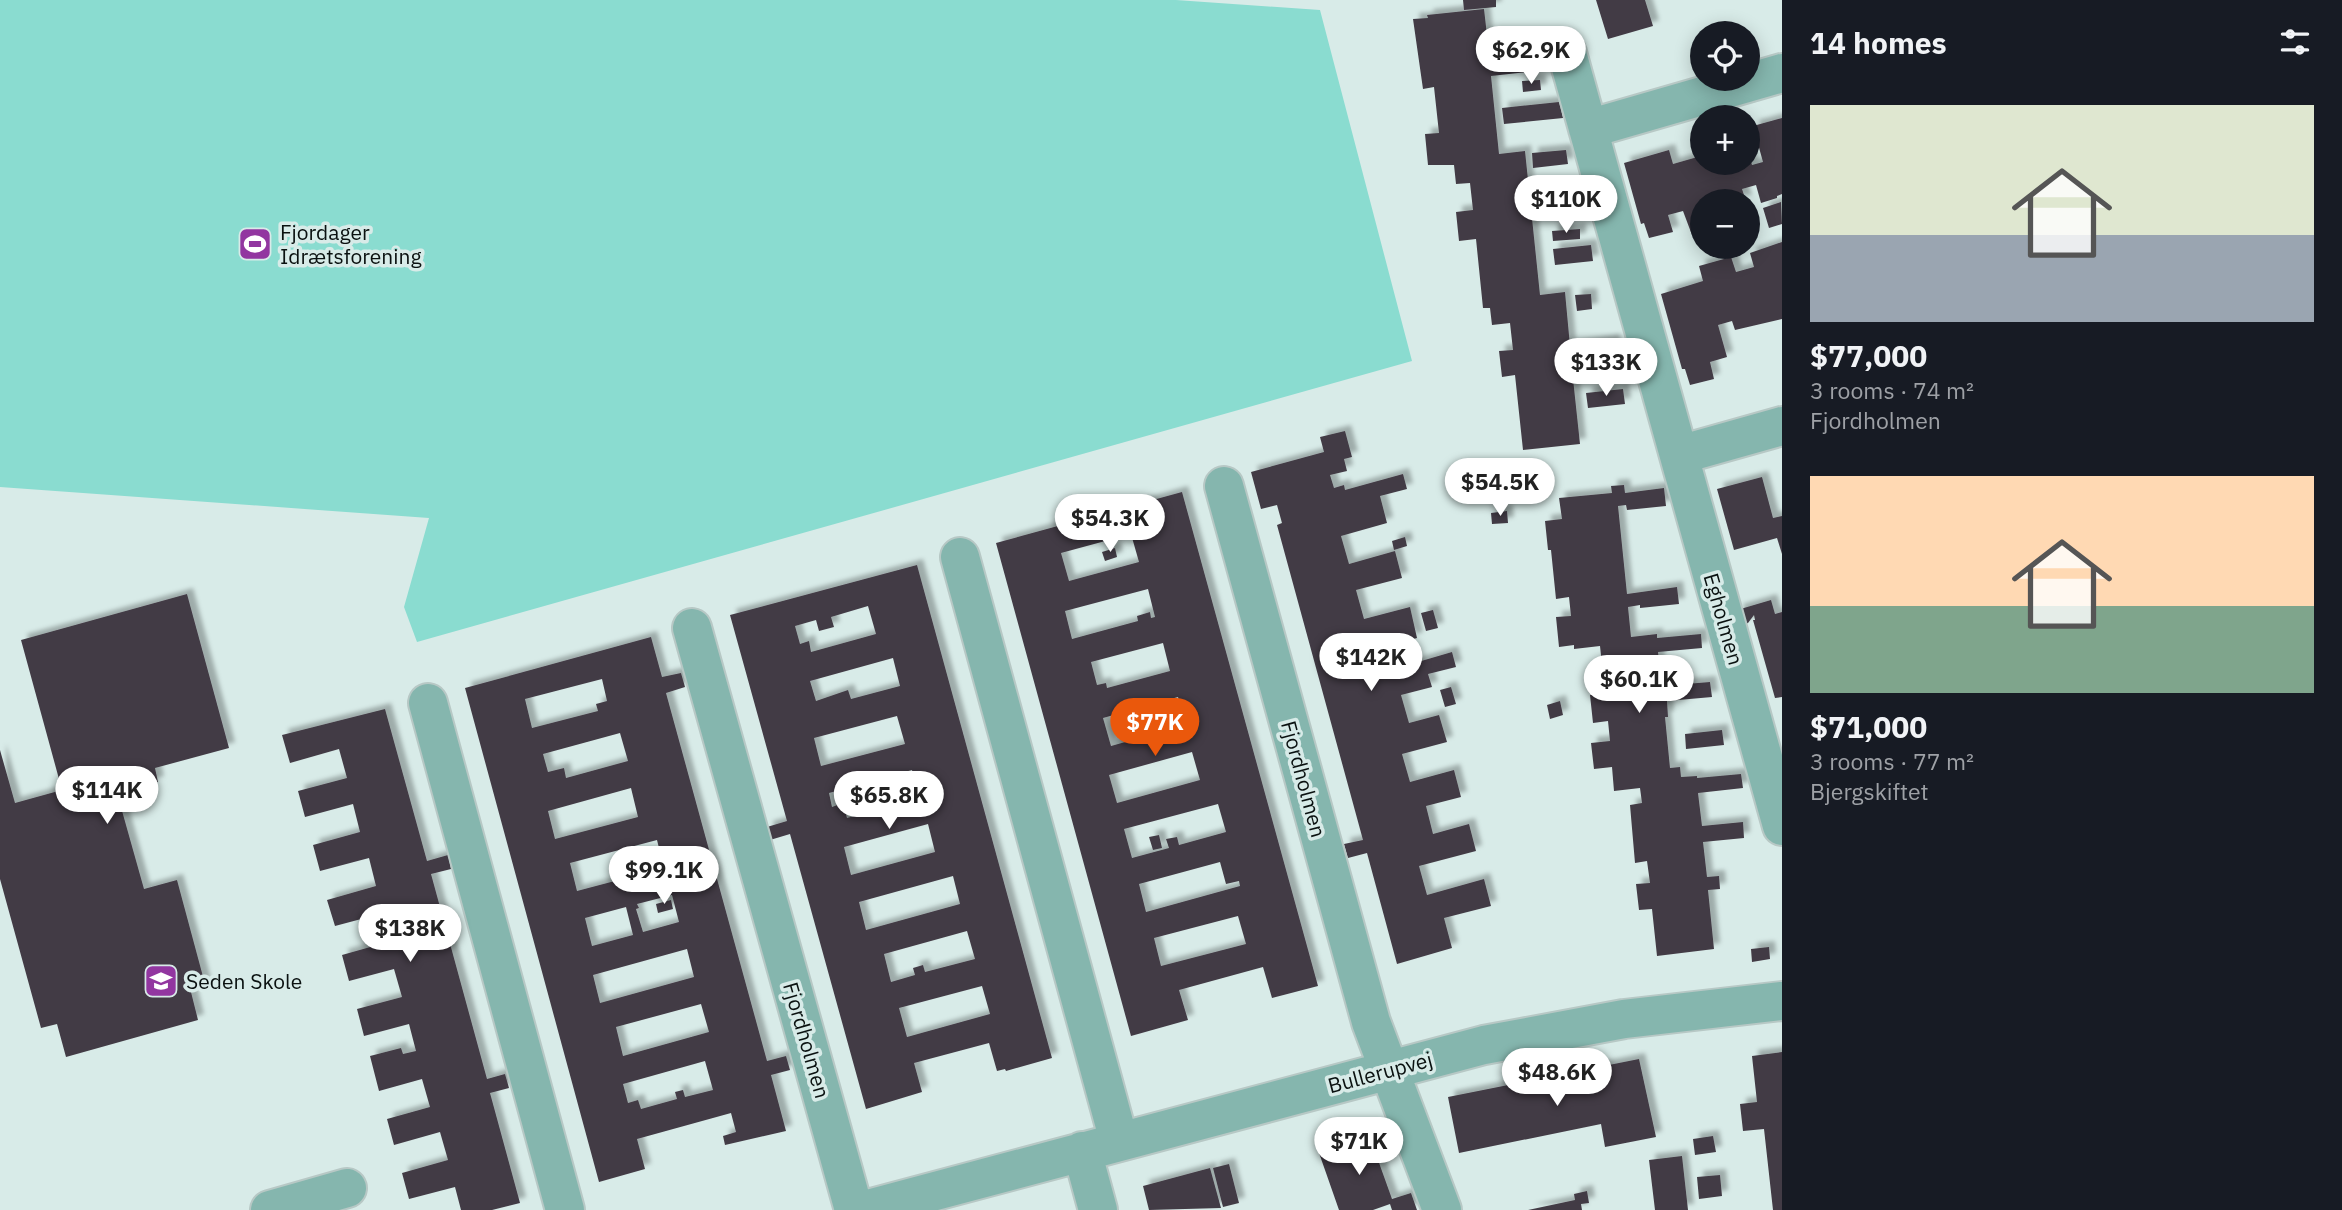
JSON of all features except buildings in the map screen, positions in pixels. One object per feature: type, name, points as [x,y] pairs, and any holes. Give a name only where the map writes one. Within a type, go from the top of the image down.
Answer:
[{"type":"street","name":"Egholmen","points":[[1567,53],[1679,455],[1776,781],[1782,826]]},
{"type":"street","points":[[1588,129],[1782,73]]},
{"type":"street","points":[[1679,455],[1782,426]]},
{"type":"street","name":"Fjordholmen","points":[[1224,486],[1371,1023],[1441,1210]]},
{"type":"street","points":[[960,557],[1119,1141]]},
{"type":"street","name":"Fjordholmen","points":[[692,628],[854,1210]]},
{"type":"street","points":[[428,703],[565,1210]]},
{"type":"street","name":"Bullerupvej","points":[[864,1210],[1484,1045],[1578,1026],[1782,1001]]},
{"type":"street","points":[[1082,1151],[1098,1210]]},
{"type":"street","points":[[270,1210],[347,1188]]},
{"type":"green space","points":[[0,0],[1176,0],[1320,10],[1412,361],[417,642],[404,607],[429,518],[0,487]]},
{"type":"place","name":"Fjordager Idrætsforening","points":[[255,244]]},
{"type":"place","name":"Seden Skole","points":[[161,981]]}]
